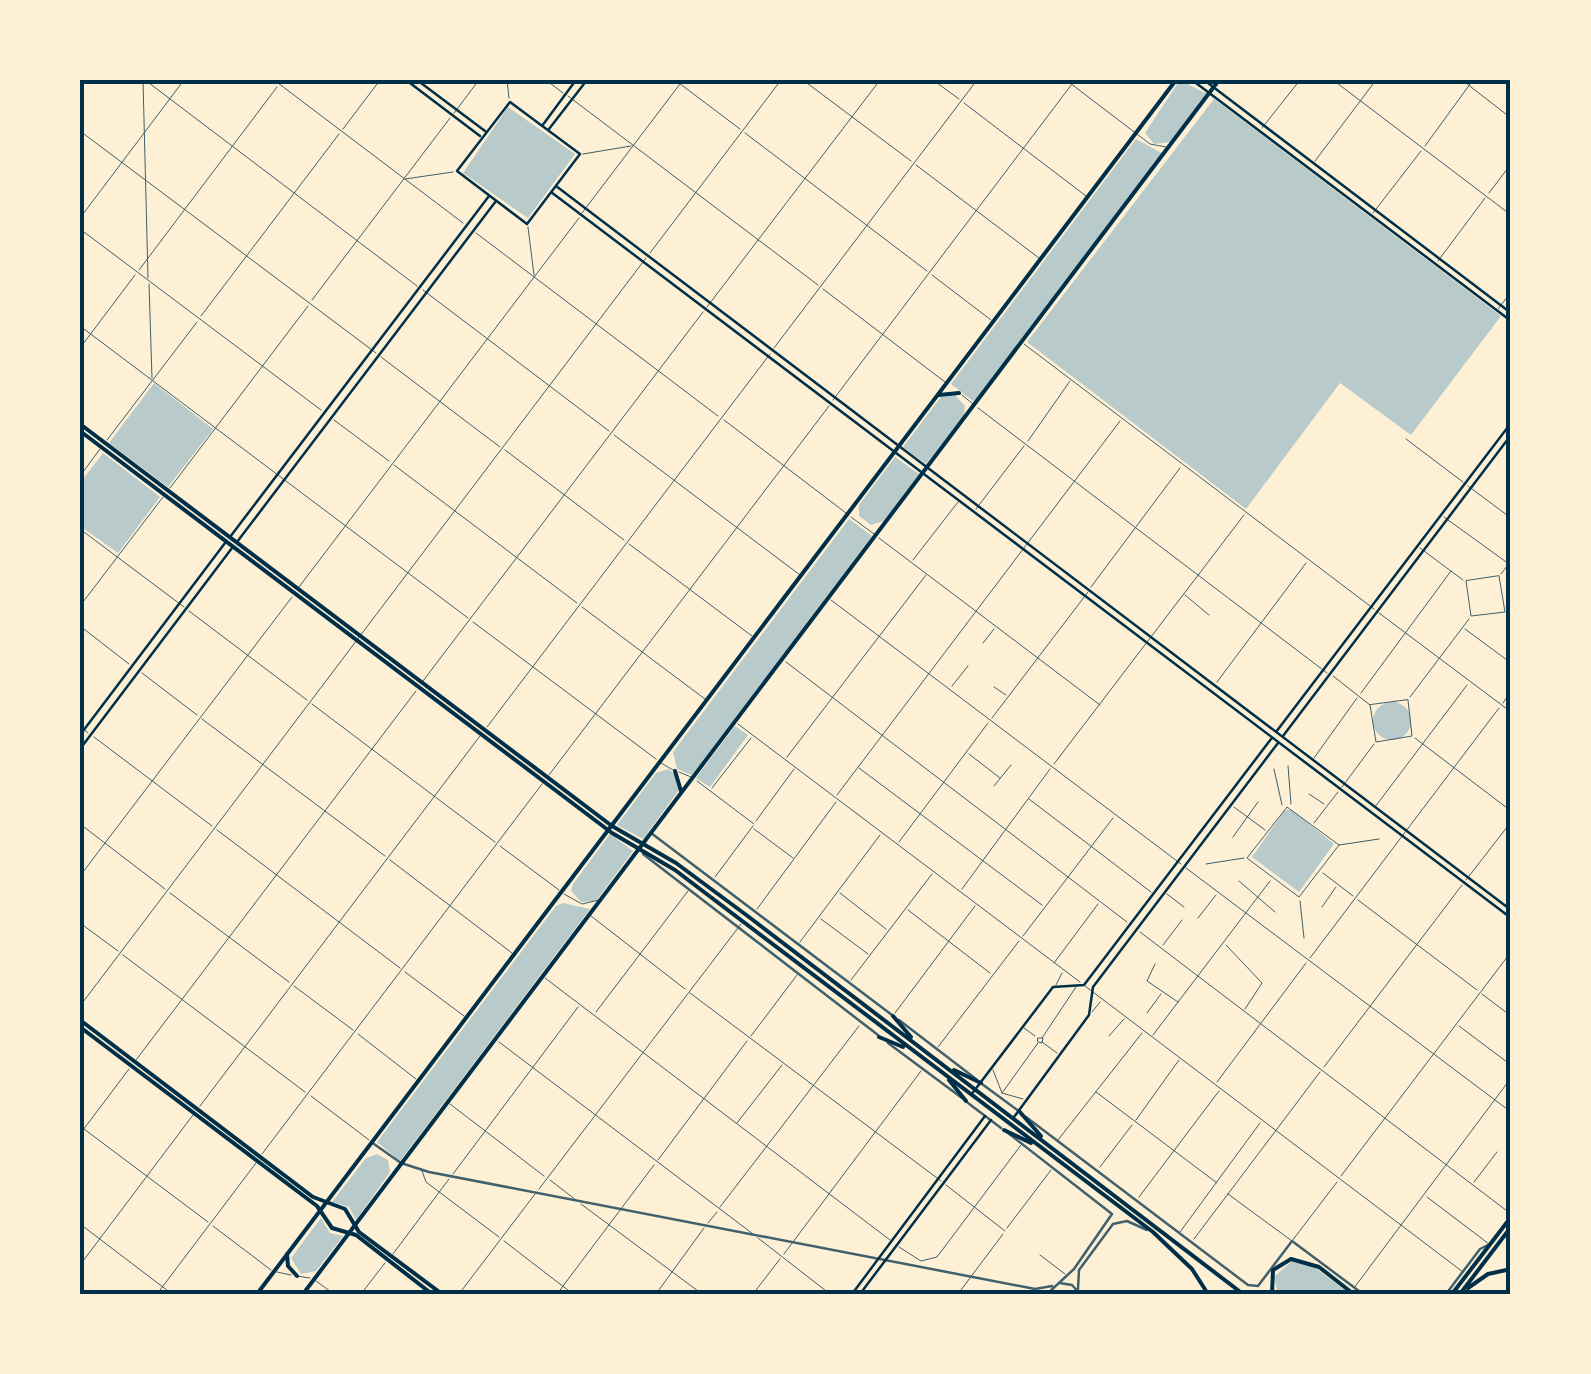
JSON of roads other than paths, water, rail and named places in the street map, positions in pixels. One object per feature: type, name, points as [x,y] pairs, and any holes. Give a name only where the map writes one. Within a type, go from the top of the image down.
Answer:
[{"type":"main road","points":[[406,80],[482,138]]},
{"type":"main road","points":[[417,80],[486,132]]},
{"type":"main road","points":[[542,126],[576,80]]},
{"type":"main road","points":[[548,131],[586,80]]},
{"type":"main road","points":[[257,1294],[1176,80]]},
{"type":"main road","points":[[1192,80],[1212,90],[1511,320]]},
{"type":"main road","points":[[1204,80],[1212,90]]},
{"type":"main road","points":[[302,1294],[1219,80]]},
{"type":"main road","points":[[510,102],[542,126],[580,154],[527,224],[457,171],[510,102]]},
{"type":"main road","points":[[1311,166],[1376,210],[1438,262]]},
{"type":"main road","points":[[556,186],[836,396],[959,500],[1313,760],[1403,836],[1511,918]]},
{"type":"main road","points":[[551,192],[898,449]]},
{"type":"main road","points":[[80,735],[489,196]]},
{"type":"main road","points":[[80,749],[496,200]]},
{"type":"main road","points":[[1499,308],[1511,313]]},
{"type":"main road","points":[[938,396],[959,393]]},
{"type":"main road","points":[[943,1072],[966,1101],[1055,986],[1084,986],[1511,423]]},
{"type":"main road","points":[[80,424],[103,445]]},
{"type":"main road","points":[[80,431],[236,544],[610,828],[749,917],[918,1044],[1009,1124],[1046,1146],[1243,1294]]},
{"type":"main road","points":[[1046,1146],[1004,1130],[1090,1015],[1091,991],[1511,435]]},
{"type":"main road","points":[[925,470],[978,506],[1025,546]]},
{"type":"main road","points":[[1150,640],[1272,738],[1375,806],[1511,910]]},
{"type":"main road","points":[[675,771],[681,792]]},
{"type":"main road","points":[[641,846],[866,1017],[1014,1118],[1183,1258],[1208,1294]]},
{"type":"main road","points":[[893,1016],[918,1044]]},
{"type":"main road","points":[[80,1020],[133,1064]]},
{"type":"main road","points":[[80,1028],[259,1159],[320,1210],[330,1227],[349,1232],[442,1294]]},
{"type":"main road","points":[[880,1036],[914,1051]]},
{"type":"main road","points":[[944,1065],[981,1083]]},
{"type":"main road","points":[[1019,1111],[1046,1146]]},
{"type":"main road","points":[[852,1294],[985,1116]]},
{"type":"main road","points":[[860,1294],[991,1120]]},
{"type":"main road","points":[[259,1159],[326,1203],[343,1208],[354,1225],[432,1294]]},
{"type":"main road","points":[[1449,1294],[1511,1216]]},
{"type":"main road","points":[[1460,1294],[1511,1227]]},
{"type":"main road","points":[[1511,1239],[1511,1253]]},
{"type":"main road","points":[[287,1254],[288,1266],[297,1276]]},
{"type":"main road","points":[[1272,1294],[1272,1273],[1291,1259],[1319,1268],[1353,1291]]},
{"type":"main road","points":[[1460,1294],[1488,1274],[1511,1269]]},
{"type":"street","points":[[80,88],[86,80]]},
{"type":"street","points":[[144,80],[801,576]]},
{"type":"street","points":[[144,80],[152,381]]},
{"type":"street","points":[[80,218],[184,80]]},
{"type":"street","points":[[274,80],[1100,705]]},
{"type":"street","points":[[80,348],[283,80]]},
{"type":"street","points":[[80,476],[380,80]]},
{"type":"street","points":[[80,606],[479,80]]},
{"type":"street","points":[[507,80],[510,102]]},
{"type":"street","points":[[546,80],[1370,705],[1376,742]]},
{"type":"street","points":[[674,80],[994,322]]},
{"type":"street","points":[[80,876],[683,80]]},
{"type":"street","points":[[80,1006],[781,80]]},
{"type":"street","points":[[803,80],[1041,260]]},
{"type":"street","points":[[80,1134],[880,80]]},
{"type":"street","points":[[933,80],[1088,197]]},
{"type":"street","points":[[80,1265],[977,80]]},
{"type":"street","points":[[1066,80],[1136,134],[1156,146],[1170,146]]},
{"type":"street","points":[[157,1294],[1075,80]]},
{"type":"street","points":[[1262,128],[1300,80]]},
{"type":"street","points":[[1333,80],[1511,215]]},
{"type":"street","points":[[1311,166],[1376,80]]},
{"type":"street","points":[[1462,80],[1511,118]]},
{"type":"street","points":[[1372,215],[1473,80]]},
{"type":"street","points":[[80,131],[754,638]]},
{"type":"street","points":[[580,154],[633,146]]},
{"type":"street","points":[[1438,262],[1511,164]]},
{"type":"street","points":[[404,179],[457,171]]},
{"type":"street","points":[[527,224],[534,277]]},
{"type":"street","points":[[80,229],[707,700]]},
{"type":"street","points":[[1499,308],[1511,292]]},
{"type":"street","points":[[80,326],[660,762],[710,790],[793,859]]},
{"type":"street","points":[[1022,342],[1511,712]]},
{"type":"street","points":[[974,511],[1070,381]]},
{"type":"street","points":[[459,1294],[735,929],[756,911],[881,735],[1121,419]]},
{"type":"street","points":[[1406,439],[1511,518]]},
{"type":"street","points":[[897,844],[1182,465]]},
{"type":"street","points":[[912,562],[959,500]]},
{"type":"street","points":[[960,892],[1246,512]]},
{"type":"street","points":[[1418,546],[1466,581],[1499,576],[1510,563],[1442,515]]},
{"type":"street","points":[[80,529],[562,892],[582,904],[601,898]]},
{"type":"street","points":[[1210,691],[1308,560]]},
{"type":"street","points":[[1313,760],[1452,571]]},
{"type":"street","points":[[785,760],[927,574]]},
{"type":"street","points":[[1499,576],[1505,612]]},
{"type":"street","points":[[1412,736],[1408,700],[1471,616],[1466,581]]},
{"type":"street","points":[[1184,594],[1209,616]]},
{"type":"street","points":[[828,598],[1511,1112]]},
{"type":"street","points":[[1471,616],[1505,612],[1511,616]]},
{"type":"street","points":[[80,626],[514,954]]},
{"type":"street","points":[[983,643],[996,626]]},
{"type":"street","points":[[1463,628],[1511,663]]},
{"type":"street","points":[[782,660],[1511,1216]]},
{"type":"street","points":[[950,689],[968,666]]},
{"type":"street","points":[[1375,806],[1470,682]]},
{"type":"street","points":[[994,686],[1008,697]]},
{"type":"street","points":[[1215,1084],[1511,692]]},
{"type":"street","points":[[1370,705],[1408,700]]},
{"type":"street","points":[[735,722],[1463,1272]]},
{"type":"street","points":[[82,728],[466,1018]]},
{"type":"street","points":[[710,790],[753,735]]},
{"type":"street","points":[[1314,823],[1376,742],[1412,736],[1511,812]]},
{"type":"street","points":[[966,752],[1000,778]]},
{"type":"street","points":[[994,786],[1010,765]]},
{"type":"street","points":[[1288,766],[1291,807]]},
{"type":"street","points":[[713,880],[795,767]]},
{"type":"street","points":[[858,767],[1045,907]]},
{"type":"street","points":[[1206,864],[1247,858],[1282,808],[1274,769]]},
{"type":"street","points":[[1309,794],[1327,806]]},
{"type":"street","points":[[1028,799],[1154,894]]},
{"type":"street","points":[[1233,837],[1258,802]]},
{"type":"street","points":[[1232,806],[1266,830]]},
{"type":"street","points":[[1282,808],[1291,807],[1339,845]]},
{"type":"street","points":[[936,1049],[1116,815]]},
{"type":"street","points":[[1192,1241],[1511,822]]},
{"type":"street","points":[[80,824],[419,1080]]},
{"type":"street","points":[[650,833],[1255,1287],[1511,952]]},
{"type":"street","points":[[798,944],[882,833]]},
{"type":"street","points":[[1304,938],[1300,898],[1339,845],[1378,839]]},
{"type":"street","points":[[80,923],[401,1164],[1035,1289],[1044,1294],[1068,1276],[1112,1214],[735,929],[641,846]]},
{"type":"street","points":[[1247,858],[1300,898]]},
{"type":"street","points":[[849,983],[934,872]]},
{"type":"street","points":[[1321,872],[1511,1016]]},
{"type":"street","points":[[1152,1037],[1272,879]]},
{"type":"street","points":[[1238,881],[1275,912]]},
{"type":"street","points":[[1322,907],[1338,884]]},
{"type":"street","points":[[594,1014],[688,891]]},
{"type":"street","points":[[837,891],[889,930]]},
{"type":"street","points":[[1198,918],[1218,892]]},
{"type":"street","points":[[1165,893],[1184,907]]},
{"type":"street","points":[[1054,963],[1100,902]]},
{"type":"street","points":[[893,1016],[977,904]]},
{"type":"street","points":[[906,908],[993,975]]},
{"type":"street","points":[[589,914],[1005,1231]]},
{"type":"street","points":[[819,917],[870,956]]},
{"type":"street","points":[[1161,948],[1182,920]]},
{"type":"street","points":[[1224,942],[1262,984],[1243,1010]]},
{"type":"street","points":[[1505,959],[1511,964]]},
{"type":"street","points":[[1155,964],[1147,980],[1178,1002]]},
{"type":"street","points":[[1055,986],[1063,970]]},
{"type":"street","points":[[558,1294],[797,975]]},
{"type":"street","points":[[542,976],[764,1149],[892,1242],[928,1262],[938,1257],[1022,1144]]},
{"type":"street","points":[[1002,1093],[1076,988]]},
{"type":"street","points":[[1147,1012],[1163,992]]},
{"type":"street","points":[[1090,1015],[1103,1000]]},
{"type":"street","points":[[656,1294],[876,1003]]},
{"type":"street","points":[[361,1294],[580,1004]]},
{"type":"street","points":[[1110,1036],[1126,1017]]},
{"type":"street","points":[[1456,1024],[1511,1065]]},
{"type":"street","points":[[1022,1027],[1059,1055]]},
{"type":"street","points":[[1058,1140],[1144,1030]]},
{"type":"street","points":[[494,1039],[830,1294]]},
{"type":"street","points":[[1098,1170],[1181,1058]]},
{"type":"street","points":[[735,1126],[783,1063]]},
{"type":"street","points":[[993,1067],[994,1080],[1002,1093],[1028,1098]]},
{"type":"street","points":[[753,1294],[923,1068]]},
{"type":"street","points":[[1353,1291],[1511,1078]]},
{"type":"street","points":[[1137,1200],[1221,1089]]},
{"type":"street","points":[[1096,1092],[1217,1183]]},
{"type":"street","points":[[447,1102],[702,1294]]},
{"type":"street","points":[[1180,1232],[1262,1120]]},
{"type":"street","points":[[80,1126],[274,1271],[314,1280],[334,1294]]},
{"type":"street","points":[[1472,1184],[1497,1152]]},
{"type":"street","points":[[957,1293],[1053,1167]]},
{"type":"street","points":[[422,1171],[424,1180],[573,1294]]},
{"type":"street","points":[[1228,1194],[1353,1291],[1363,1294]]},
{"type":"street","points":[[1424,1195],[1490,1245]]},
{"type":"street","points":[[1035,1289],[1056,1284],[1079,1292],[1079,1270],[1113,1224],[1127,1221],[1153,1232]]},
{"type":"street","points":[[80,1224],[172,1294]]},
{"type":"street","points":[[1449,1294],[1480,1249],[1490,1245]]},
{"type":"street","points":[[1040,1255],[1068,1276]]}]
